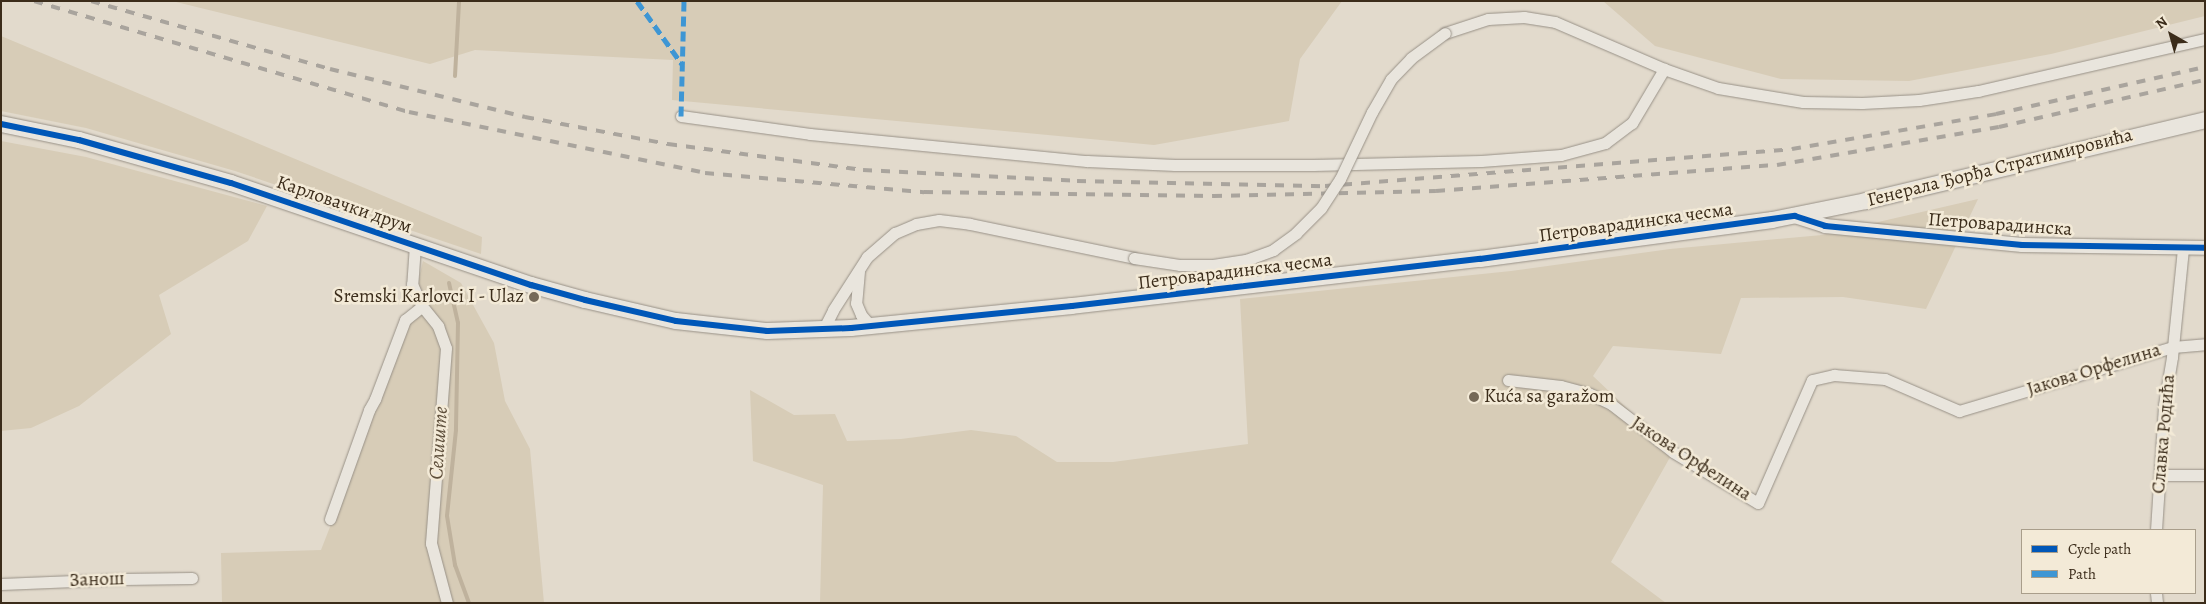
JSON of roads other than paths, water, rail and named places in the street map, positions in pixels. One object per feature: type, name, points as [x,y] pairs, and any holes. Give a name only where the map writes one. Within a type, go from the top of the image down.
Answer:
[{"type":"main road","name":"Генерала Ђорђа Стратимировића","points":[[1795,216],[1866,201],[2205,120]]},
{"type":"main road","name":"Карловачки друм","points":[[1,124],[79,140],[204,175],[555,292],[623,310],[676,320]]},
{"type":"main road","name":"Петроварадинска чесма","points":[[676,320],[767,331],[824,330],[1072,306],[1480,259],[1795,216]]},
{"type":"street","points":[[824,330],[867,257],[895,233],[916,224],[940,220],[970,224],[1134,258],[1180,265],[1213,265],[1246,260],[1273,250],[1296,233],[1326,201],[1340,179],[1368,119],[1391,79],[1411,58],[1445,33],[1488,19],[1524,17],[1556,22],[1664,69],[1718,88],[1803,102],[1862,104],[1919,100],[1978,91],[2205,39]]},
{"type":"street","points":[[681,116],[820,136],[1087,161],[1254,165],[1481,161],[1561,155],[1605,143],[1632,123],[1664,69]]},
{"type":"street","name":"Петроварадинска","points":[[1795,216],[1824,226],[2022,244],[2205,248]]},
{"type":"street","points":[[415,245],[412,284],[422,306],[438,326],[446,348],[431,544],[447,603]]},
{"type":"street","name":"Славка Родића","points":[[2156,529],[2164,405],[2173,346],[2183,248]]},
{"type":"street","points":[[859,268],[856,303],[861,315],[870,325]]},
{"type":"street","points":[[330,519],[369,410],[406,320],[422,306]]},
{"type":"street","name":"Јакова Орфелина","points":[[1508,380],[1561,386],[1590,394],[1611,404],[1673,452],[1758,503],[1812,380],[1834,375],[1885,379],[1959,411],[2173,346],[2205,344]]},
{"type":"street","points":[[2160,475],[2205,474]]},
{"type":"street","name":"Занош","points":[[1,584],[192,578]]},
{"type":"waterway","name":"Селиште","points":[[455,76],[459,1]]},
{"type":"waterway","name":"Селиште","points":[[449,283],[458,323],[456,430],[447,516],[455,565],[469,603]]},
{"type":"railway","points":[[34,1],[409,112],[705,173],[924,192],[1213,196],[1436,191],[1777,165],[1999,127],[2205,80]]},
{"type":"railway","points":[[91,1],[330,69],[525,117],[668,144],[863,170],[1077,181],[1325,186],[1792,149],[1996,114],[2205,67]]},
{"type":"place","name":"Sremski Karlovci I - Ulaz","points":[[534,297]]},
{"type":"place","name":"Kuća sa garažom","points":[[1474,397]]}]
